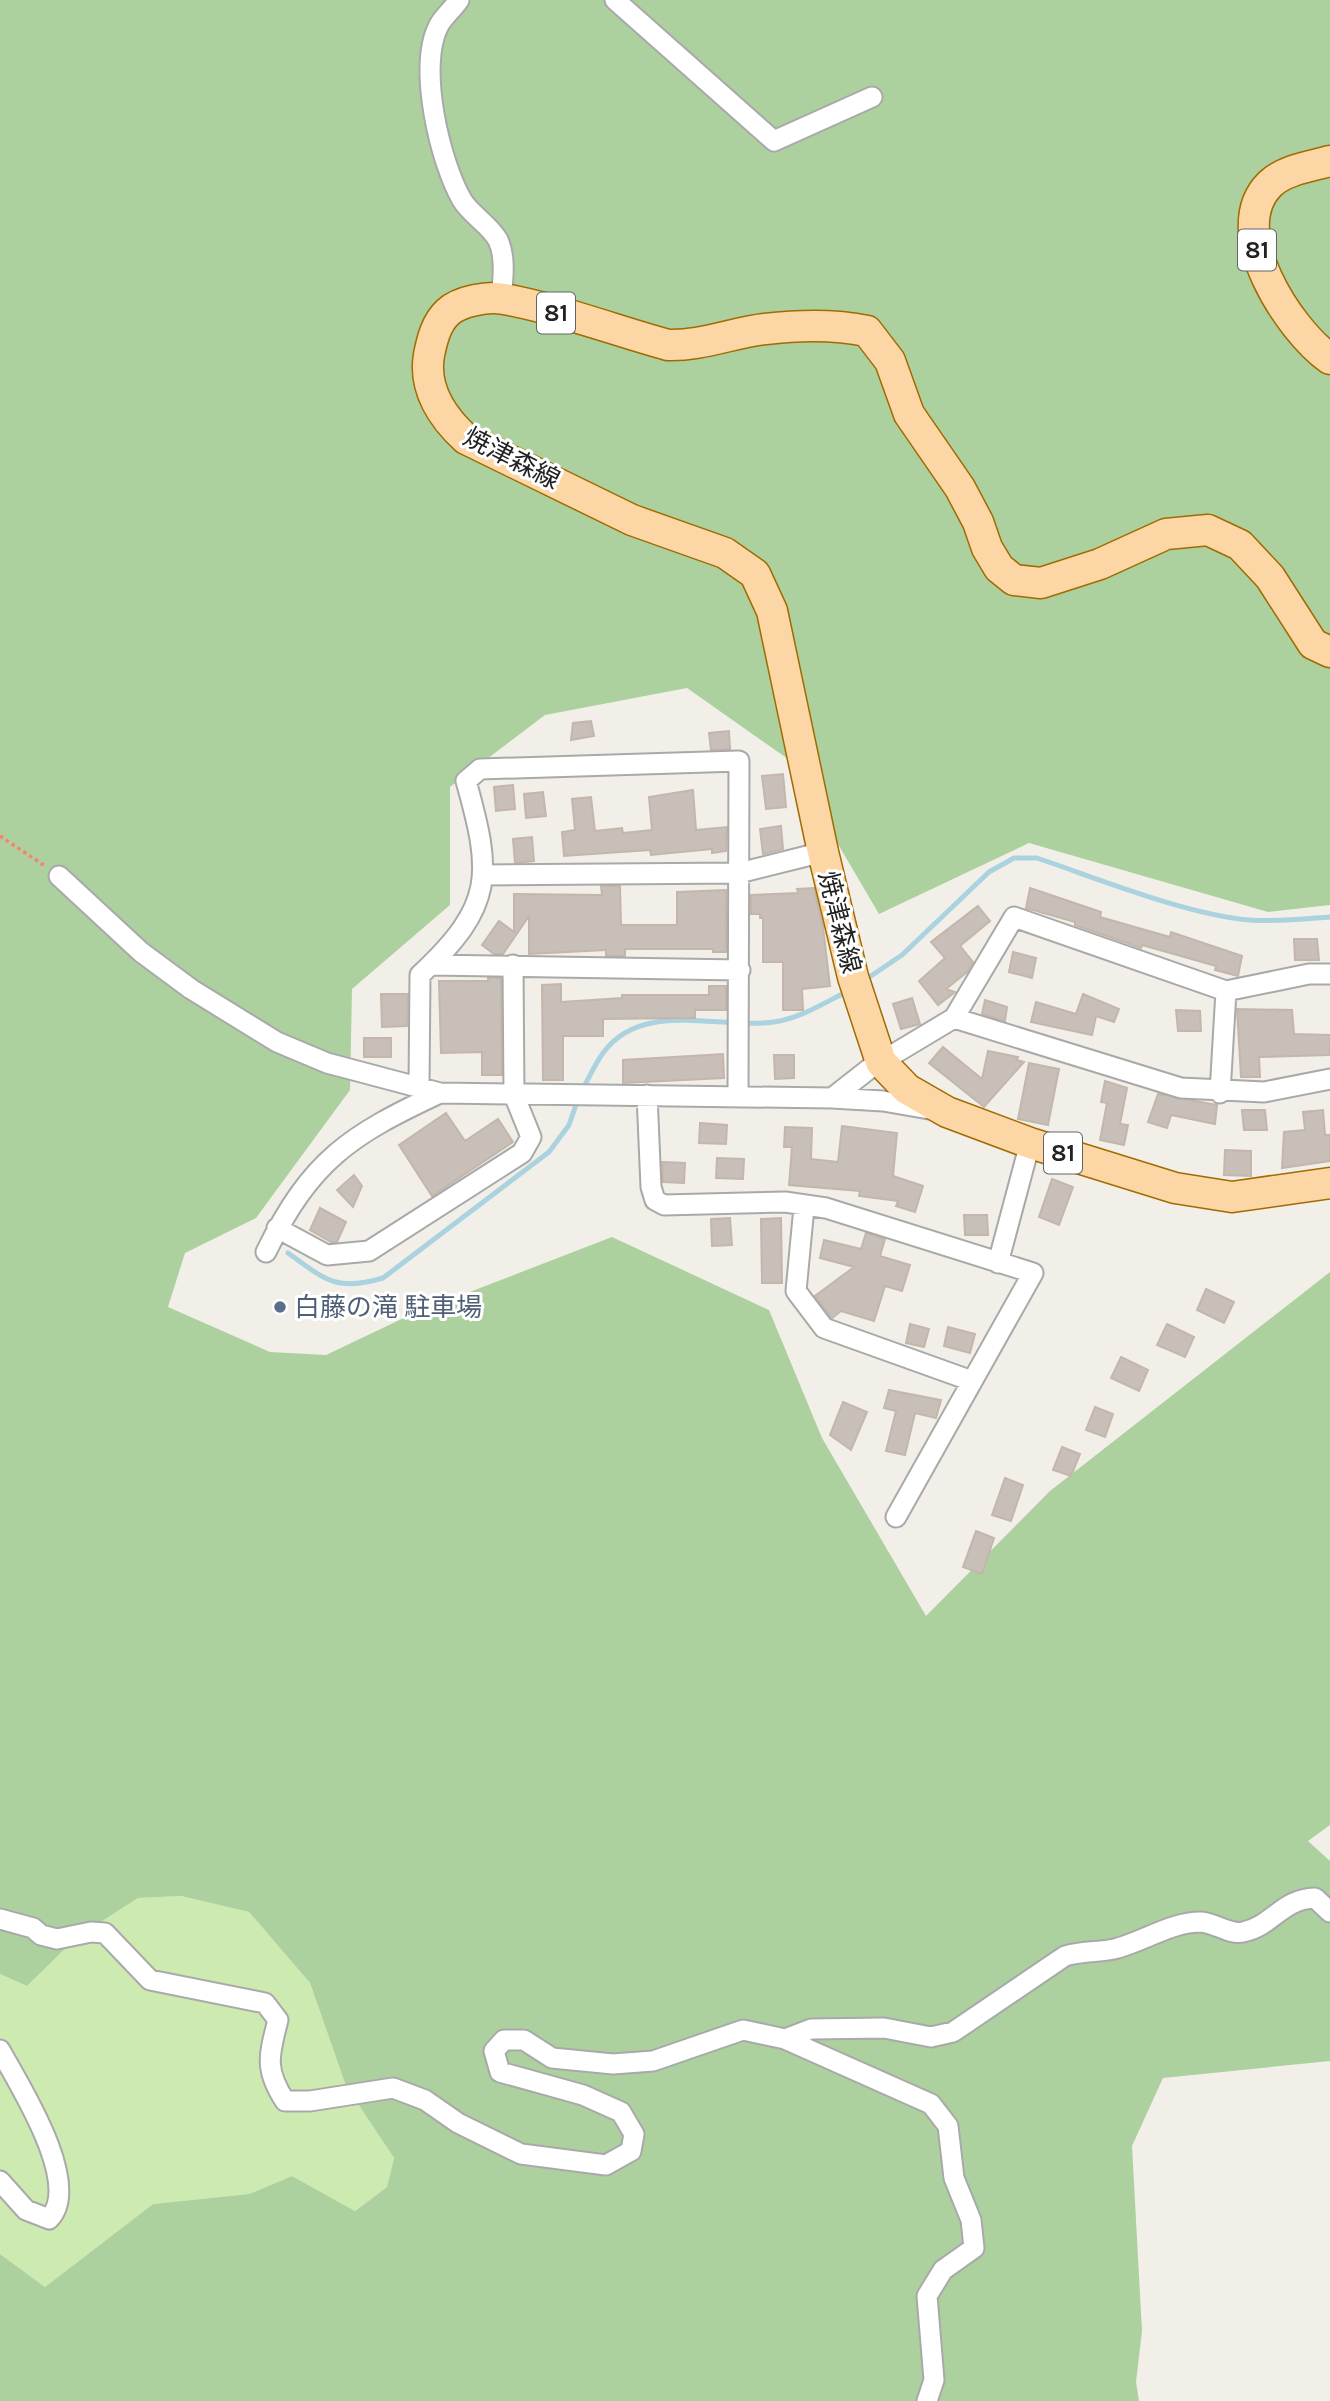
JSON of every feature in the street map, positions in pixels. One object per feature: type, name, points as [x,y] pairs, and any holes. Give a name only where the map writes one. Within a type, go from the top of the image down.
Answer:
[{"type":"main road","name":"81","points":[[1330,161],[1289,174],[1270,184],[1260,201],[1253,229],[1261,268],[1276,299],[1330,359]]},
{"type":"main road","name":"焼津森線","points":[[1330,652],[1313,644],[1270,577],[1240,545],[1208,530],[1166,534],[1100,564],[1041,583],[1014,580],[999,568],[987,548],[978,522],[960,488],[909,414],[890,361],[867,331],[838,325],[764,329],[689,345],[668,345],[501,298],[466,302],[448,312],[432,335],[428,360],[433,394],[446,419],[466,439],[632,520],[725,553],[755,574],[772,611],[823,852],[857,988],[881,1062],[907,1089],[947,1112],[1030,1143],[1175,1188],[1232,1197],[1330,1183]]},
{"type":"street","points":[[459,0],[439,25],[429,62],[432,108],[453,181],[463,202],[498,240],[505,273],[501,298]]},
{"type":"street","points":[[615,0],[774,141],[872,97]]},
{"type":"street","points":[[419,1087],[420,975],[470,918],[485,875],[480,830],[466,780],[480,769],[739,761],[738,1095]]},
{"type":"street","points":[[485,875],[739,873],[823,852]]},
{"type":"street","points":[[59,876],[141,952],[191,989],[277,1042],[327,1063],[440,1093],[832,1098],[883,1101],[947,1112]]},
{"type":"street","points":[[832,1098],[881,1062],[954,1018],[1014,917],[1226,991],[1309,974],[1330,974]]},
{"type":"street","points":[[431,965],[740,970]]},
{"type":"street","points":[[277,1228],[327,1255],[357,1254],[382,1246],[522,1153],[531,1137],[514,1095],[513,965]]},
{"type":"street","points":[[1220,1093],[1226,991]]},
{"type":"street","points":[[954,1018],[1181,1088],[1220,1093],[1264,1092],[1330,1079]]},
{"type":"street","points":[[266,1252],[277,1228],[325,1160],[358,1134],[440,1093]]},
{"type":"street","points":[[647,1095],[651,1187],[655,1200],[664,1205],[785,1202],[804,1207],[826,1208],[1033,1273],[896,1517]]},
{"type":"street","points":[[998,1264],[1030,1143]]},
{"type":"street","points":[[804,1207],[796,1291],[824,1328],[972,1381]]},
{"type":"street","points":[[785,2039],[811,2029],[884,2028],[931,2037],[953,2032],[1065,1956],[1084,1950],[1116,1950],[1181,1924],[1204,1922],[1241,1933],[1256,1927],[1297,1898],[1315,1898],[1330,1912]]},
{"type":"street","points":[[0,1919],[33,1928],[41,1935],[57,1939],[91,1932],[105,1933],[150,1980],[265,2003],[278,2020],[269,2057],[271,2079],[285,2101],[310,2101],[393,2088],[425,2100],[458,2123],[521,2154],[606,2165],[631,2151],[634,2134],[621,2112],[583,2095],[500,2072],[494,2051],[503,2040],[524,2040],[552,2058],[613,2064],[653,2061],[743,2030],[785,2039],[931,2104],[948,2126],[954,2178],[971,2220],[974,2248],[943,2270],[927,2296],[934,2380],[927,2401]]},
{"type":"street","points":[[0,2050],[37,2118],[61,2186],[57,2211],[49,2219],[26,2210],[0,2181]]},
{"type":"path","points":[[0,836],[59,876]]},
{"type":"green space","points":[[0,0],[1330,0],[1330,905],[1268,912],[1029,843],[879,914],[788,759],[687,688],[545,715],[450,787],[450,905],[352,989],[350,1090],[256,1218],[185,1253],[168,1307],[270,1352],[326,1355],[410,1315],[612,1237],[769,1310],[822,1438],[926,1616],[1050,1491],[1330,1272],[1330,1825],[1308,1841],[1330,1861],[1330,2061],[1163,2078],[1132,2146],[1142,2331],[1136,2382],[1139,2401],[0,2401],[0,2254],[45,2287],[153,2204],[249,2194],[292,2176],[355,2211],[387,2187],[394,2158],[346,2086],[310,1983],[249,1912],[181,1896],[138,1898],[76,1938],[27,1986],[0,1974]]},
{"type":"green space","points":[[181,1896],[249,1912],[310,1983],[346,2086],[394,2158],[387,2187],[355,2211],[292,2176],[249,2194],[153,2204],[45,2287],[0,2254],[0,1974],[27,1986],[76,1938],[138,1898]]},
{"type":"building","points":[[591,721],[594,736],[571,740],[573,723]]},
{"type":"building","points":[[729,731],[730,749],[711,750],[709,733]]},
{"type":"building","points":[[783,774],[786,807],[766,809],[762,776]]},
{"type":"building","points":[[513,785],[515,809],[496,811],[494,787]]},
{"type":"building","points":[[693,790],[696,830],[727,827],[726,851],[712,853],[712,849],[651,855],[650,850],[564,856],[562,832],[575,830],[572,799],[591,797],[595,831],[622,828],[623,833],[652,830],[649,797]]},
{"type":"building","points":[[543,792],[546,816],[526,818],[524,794]]},
{"type":"building","points":[[781,826],[783,849],[763,854],[760,829]]},
{"type":"building","points":[[532,837],[534,861],[515,863],[513,839]]},
{"type":"building","points":[[601,886],[620,886],[621,925],[677,925],[677,892],[726,890],[726,952],[713,952],[713,949],[625,949],[625,956],[606,956],[606,950],[529,954],[529,916],[503,954],[494,954],[482,945],[499,921],[514,932],[514,894],[602,895]]},
{"type":"building","points":[[814,888],[823,927],[830,986],[802,989],[803,1010],[783,1010],[783,962],[763,962],[763,918],[760,918],[760,914],[751,914],[751,895],[798,893],[797,889]]},
{"type":"building","points":[[1030,888],[1101,912],[1100,917],[1170,937],[1171,932],[1242,956],[1238,976],[1215,970],[1216,966],[1142,945],[1141,948],[1075,925],[1075,922],[1026,908]]},
{"type":"building","points":[[978,906],[990,921],[960,946],[973,962],[967,972],[946,989],[955,992],[938,1005],[919,981],[945,958],[931,942]]},
{"type":"building","points":[[1294,939],[1317,939],[1319,960],[1295,960]]},
{"type":"building","points":[[1013,952],[1036,958],[1032,978],[1009,972]]},
{"type":"building","points":[[488,978],[501,978],[502,1075],[482,1075],[482,1052],[441,1053],[439,981],[488,981]]},
{"type":"building","points":[[561,984],[561,1002],[622,998],[622,995],[709,995],[709,986],[726,986],[726,1010],[695,1010],[695,1018],[603,1019],[603,1036],[563,1036],[563,1080],[543,1080],[542,985]]},
{"type":"building","points":[[381,994],[408,994],[407,1026],[382,1027]]},
{"type":"building","points":[[1083,994],[1119,1009],[1114,1022],[1096,1016],[1092,1035],[1031,1022],[1036,1002],[1076,1014]]},
{"type":"building","points":[[912,998],[920,1024],[901,1029],[893,1004]]},
{"type":"building","points":[[985,1000],[1007,1007],[1005,1021],[982,1014]]},
{"type":"building","points":[[1237,1009],[1292,1010],[1294,1034],[1330,1035],[1330,1055],[1259,1057],[1260,1077],[1241,1077]]},
{"type":"building","points":[[1176,1010],[1200,1011],[1201,1031],[1178,1031]]},
{"type":"building","points":[[364,1038],[391,1038],[391,1057],[364,1057]]},
{"type":"building","points":[[943,1047],[982,1079],[988,1051],[1018,1057],[1017,1060],[1024,1062],[984,1107],[929,1063]]},
{"type":"building","points":[[723,1054],[724,1078],[623,1083],[623,1060]]},
{"type":"building","points":[[774,1055],[794,1055],[794,1078],[775,1079]]},
{"type":"building","points":[[1029,1063],[1059,1069],[1048,1125],[1018,1119]]},
{"type":"building","points":[[1105,1081],[1127,1088],[1120,1124],[1128,1125],[1124,1145],[1100,1140],[1107,1103],[1101,1102]]},
{"type":"building","points":[[1158,1094],[1217,1105],[1215,1124],[1171,1115],[1167,1128],[1148,1122]]},
{"type":"building","points":[[1242,1110],[1265,1110],[1267,1130],[1244,1130]]},
{"type":"building","points":[[1323,1110],[1325,1135],[1330,1135],[1330,1161],[1282,1168],[1284,1132],[1305,1130],[1303,1112]]},
{"type":"building","points":[[446,1113],[465,1141],[498,1119],[513,1142],[432,1196],[399,1145]]},
{"type":"building","points":[[700,1123],[727,1125],[726,1144],[699,1143]]},
{"type":"building","points":[[842,1126],[897,1133],[893,1176],[923,1186],[915,1212],[896,1206],[898,1201],[859,1196],[860,1191],[789,1185],[792,1147],[784,1147],[785,1127],[812,1128],[811,1159],[838,1162]]},
{"type":"building","points":[[1225,1150],[1251,1151],[1251,1176],[1224,1175]]},
{"type":"building","points":[[717,1158],[744,1159],[743,1179],[716,1178]]},
{"type":"building","points":[[662,1162],[685,1163],[684,1183],[663,1182]]},
{"type":"building","points":[[354,1175],[362,1186],[353,1207],[337,1190]]},
{"type":"building","points":[[1052,1179],[1073,1187],[1059,1225],[1039,1217]]},
{"type":"building","points":[[320,1208],[346,1222],[337,1242],[331,1242],[310,1230]]},
{"type":"building","points":[[964,1215],[987,1215],[988,1235],[965,1235]]},
{"type":"building","points":[[730,1218],[732,1245],[712,1246],[711,1219]]},
{"type":"building","points":[[781,1218],[782,1283],[762,1283],[761,1219]]},
{"type":"building","points":[[866,1233],[885,1239],[880,1256],[910,1265],[902,1291],[885,1286],[874,1321],[841,1311],[832,1318],[815,1296],[854,1267],[820,1258],[824,1240],[861,1249]]},
{"type":"building","points":[[1206,1289],[1234,1302],[1224,1323],[1197,1310]]},
{"type":"building","points":[[910,1324],[929,1329],[924,1347],[906,1343]]},
{"type":"building","points":[[1167,1324],[1194,1337],[1185,1357],[1157,1345]]},
{"type":"building","points":[[948,1327],[975,1334],[970,1353],[944,1346]]},
{"type":"building","points":[[1121,1357],[1148,1370],[1139,1391],[1111,1378]]},
{"type":"building","points":[[889,1390],[941,1400],[936,1418],[915,1413],[905,1455],[886,1451],[896,1411],[884,1408]]},
{"type":"building","points":[[843,1402],[867,1412],[851,1450],[830,1435]]},
{"type":"building","points":[[1095,1407],[1113,1414],[1105,1437],[1086,1430]]},
{"type":"building","points":[[1062,1447],[1080,1454],[1071,1476],[1053,1470]]},
{"type":"building","points":[[1005,1478],[1023,1485],[1011,1521],[992,1515]]},
{"type":"building","points":[[976,1531],[994,1538],[982,1574],[963,1567]]},
{"type":"waterway","points":[[865,980],[902,955],[989,872],[1014,858],[1037,858],[1142,895],[1224,916],[1269,921],[1330,917]]},
{"type":"waterway","points":[[582,1090],[603,1053],[619,1036],[638,1026],[682,1020],[774,1022],[803,1014],[848,991]]},
{"type":"waterway","points":[[288,1253],[332,1281],[354,1284],[383,1278],[549,1152],[569,1125],[578,1099]]},
{"type":"place","name":"白藤の滝 駐車場","points":[[280,1307]]}]
